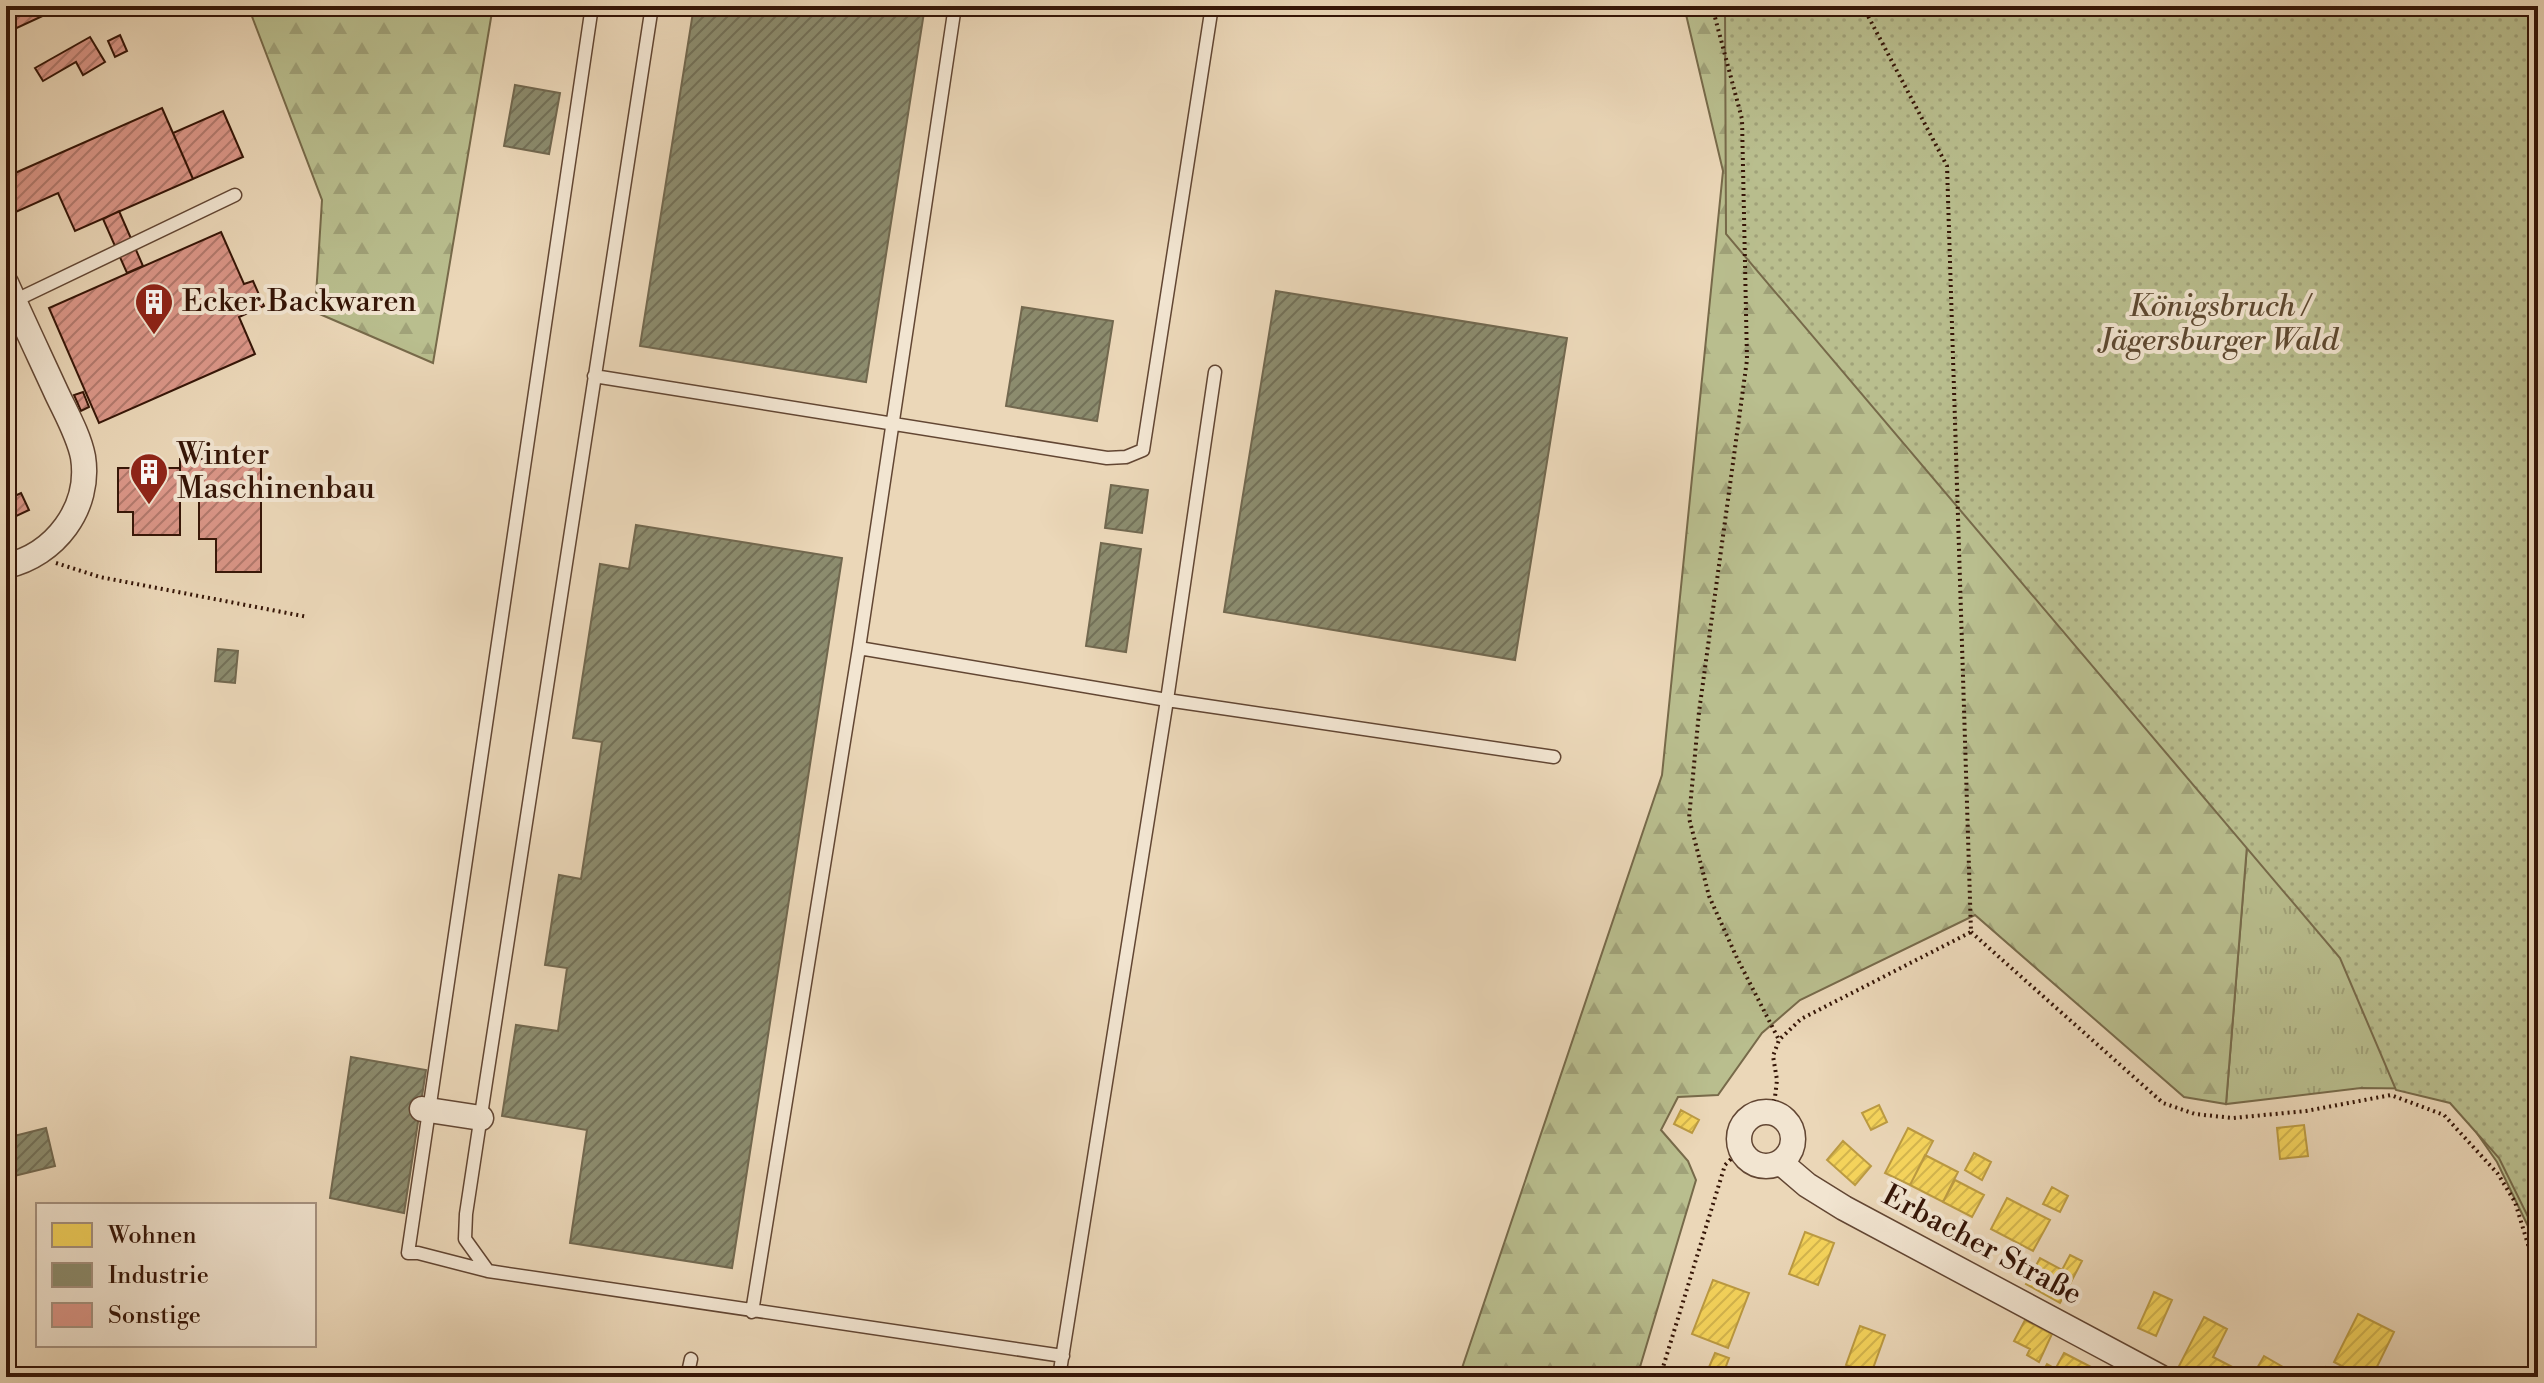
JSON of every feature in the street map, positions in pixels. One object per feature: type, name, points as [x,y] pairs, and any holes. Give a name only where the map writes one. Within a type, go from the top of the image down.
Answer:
[{"type":"street","points":[[6,566],[28,559],[56,539],[69,523],[83,481],[83,456],[68,417],[10,292]]},
{"type":"street","points":[[425,1110],[481,1118]]},
{"type":"street","points":[[1740,1150],[1738,1139],[1748,1118],[1758,1113],[1770,1113],[1780,1116],[1792,1134],[1788,1155],[1780,1162]]},
{"type":"street","name":"Erbacher Straße","points":[[1740,1150],[1747,1160],[1757,1165],[1769,1166],[1780,1162],[1807,1185],[1844,1208],[2160,1377]]},
{"type":"lane","points":[[592,6],[425,1110],[408,1253],[488,1271],[1063,1356]]},
{"type":"lane","points":[[488,1271],[465,1239],[652,6]]},
{"type":"lane","points":[[752,1312],[859,648],[955,6]]},
{"type":"lane","points":[[594,376],[1107,458],[1126,457],[1143,450],[1212,6]]},
{"type":"lane","points":[[10,292],[235,195]]},
{"type":"lane","points":[[1059,1377],[1167,700],[1215,372]]},
{"type":"lane","points":[[859,648],[1167,700],[1554,757]]},
{"type":"lane","points":[[687,1377],[691,1359]]},
{"type":"path","points":[[1712,6],[1742,119],[1747,360],[1699,712],[1689,818],[1709,896],[1779,1040]]},
{"type":"path","points":[[1865,6],[1947,166],[1971,932],[2163,1103],[2195,1114],[2233,1118],[2306,1111],[2391,1095],[2444,1115],[2498,1174],[2515,1202],[2538,1277]]},
{"type":"path","points":[[42,551],[59,566],[100,577],[308,617]]},
{"type":"path","points":[[1770,1113],[1777,1080],[1773,1056],[1779,1040],[1801,1019],[1971,932]]},
{"type":"path","points":[[1660,1377],[1725,1165],[1740,1150]]},
{"type":"green space","points":[[248,6],[493,6],[433,363],[315,312],[322,200]]},
{"type":"green space","points":[[1684,6],[2538,6],[2256,735],[2226,1104],[2184,1097],[1975,915],[1800,1000],[1762,1033],[1718,1095],[1678,1097],[1661,1130],[1688,1161],[1696,1180],[1637,1377],[1459,1377],[1662,775],[1723,171]]},
{"type":"green space","name":"Königsbruch / Jägersburger Wald","points":[[1725,6],[2538,6],[2538,1237],[2499,1158],[2450,1103],[2396,1090],[2340,958],[1726,234]]},
{"type":"green space","points":[[2538,608],[2538,1247],[2497,1162],[2446,1089],[2361,1088],[2226,1104],[2256,735]]},
{"type":"building: Wohnen","points":[[1879,1105],[1887,1122],[1871,1130],[1862,1113]]},
{"type":"building: Wohnen","points":[[1681,1110],[1699,1120],[1692,1133],[1674,1124]]},
{"type":"building: Wohnen","points":[[2304,1125],[2308,1156],[2280,1159],[2277,1128]]},
{"type":"building: Wohnen","points":[[1908,1128],[1933,1141],[1910,1185],[1885,1173]]},
{"type":"building: Wohnen","points":[[1843,1141],[1871,1166],[1855,1185],[1827,1160]]},
{"type":"building: Wohnen","points":[[1974,1153],[1991,1162],[1982,1180],[1965,1170]]},
{"type":"building: Wohnen","points":[[1925,1155],[1958,1172],[1943,1202],[1910,1185]]},
{"type":"building: Wohnen","points":[[1955,1180],[1984,1195],[1972,1217],[1943,1202]]},
{"type":"building: Wohnen","points":[[2052,1187],[2068,1196],[2060,1212],[2043,1204]]},
{"type":"building: Wohnen","points":[[2007,1198],[2050,1220],[2033,1251],[1991,1229]]},
{"type":"building: Wohnen","points":[[1805,1232],[1834,1243],[1818,1285],[1789,1274]]},
{"type":"building: Wohnen","points":[[2070,1255],[2082,1261],[2060,1303],[2026,1284],[2040,1258],[2062,1270]]},
{"type":"building: Wohnen","points":[[1713,1280],[1749,1293],[1728,1348],[1692,1334]]},
{"type":"building: Wohnen","points":[[2154,1292],[2172,1300],[2156,1336],[2138,1328]]},
{"type":"building: Wohnen","points":[[2358,1314],[2394,1332],[2372,1377],[2363,1377],[2334,1362]]},
{"type":"building: Wohnen","points":[[2204,1317],[2227,1329],[2213,1357],[2242,1372],[2239,1377],[2190,1377],[2177,1370]]},
{"type":"building: Wohnen","points":[[2025,1320],[2052,1334],[2039,1362],[2027,1355],[2030,1349],[2014,1341]]},
{"type":"building: Wohnen","points":[[1860,1326],[1885,1335],[1871,1374],[1846,1365]]},
{"type":"building: Wohnen","points":[[1715,1353],[1729,1358],[1722,1377],[1707,1372]]},
{"type":"building: Wohnen","points":[[2064,1353],[2093,1368],[2088,1377],[2051,1377]]},
{"type":"building: Wohnen","points":[[2264,1356],[2288,1370],[2284,1377],[2252,1377]]},
{"type":"building: Wohnen","points":[[2047,1364],[2056,1369],[2051,1377],[2040,1377]]},
{"type":"building: Wohnen","points":[[2326,1367],[2343,1376],[2343,1377],[2321,1377]]},
{"type":"building: Industrie","points":[[694,6],[925,6],[866,382],[640,346]]},
{"type":"building: Industrie","points":[[515,85],[560,93],[549,154],[504,146]]},
{"type":"building: Industrie","points":[[1276,291],[1567,338],[1515,660],[1224,612]]},
{"type":"building: Industrie","points":[[1022,307],[1113,321],[1097,421],[1006,406]]},
{"type":"building: Industrie","points":[[1111,485],[1148,490],[1142,533],[1105,528]]},
{"type":"building: Industrie","points":[[636,525],[842,558],[732,1268],[570,1243],[587,1130],[502,1116],[516,1025],[558,1031],[567,968],[545,965],[559,875],[581,879],[602,742],[573,738],[600,564],[629,569]]},
{"type":"building: Industrie","points":[[1101,543],[1141,549],[1126,652],[1086,646]]},
{"type":"building: Industrie","points":[[218,649],[238,651],[235,683],[215,681]]},
{"type":"building: Industrie","points":[[351,1057],[426,1070],[404,1213],[330,1198]]},
{"type":"building: Industrie","points":[[46,1128],[55,1166],[6,1178],[6,1138]]},
{"type":"building: Sonstige","points":[[6,6],[64,6],[6,33]]},
{"type":"building: Sonstige","points":[[120,35],[127,51],[115,57],[108,41]]},
{"type":"building: Sonstige","points":[[90,37],[105,62],[83,75],[76,62],[43,81],[35,68]]},
{"type":"building: Sonstige","points":[[162,108],[193,179],[75,231],[58,193],[9,215],[6,209],[6,177]]},
{"type":"building: Sonstige","points":[[223,111],[243,157],[193,179],[173,133]]},
{"type":"building: Sonstige","points":[[119,211],[143,266],[127,273],[103,219]]},
{"type":"building: Sonstige","name":"Ecker Backwaren","points":[[221,232],[244,284],[253,281],[264,306],[239,317],[255,354],[99,423],[49,308]]},
{"type":"building: Sonstige","points":[[83,392],[89,407],[81,411],[74,395]]},
{"type":"building: Sonstige","points":[[180,459],[261,459],[261,572],[216,572],[216,539],[199,539],[199,499],[180,499]]},
{"type":"building: Sonstige","name":"Winter Maschinenbau","points":[[118,468],[180,468],[180,535],[133,535],[133,512],[118,512]]},
{"type":"building: Sonstige","points":[[21,493],[29,510],[10,519],[6,500]]},
{"type":"place","name":"Ecker Backwaren","points":[[154,336]]},
{"type":"place","name":"Winter Maschinenbau","points":[[149,506]]}]
